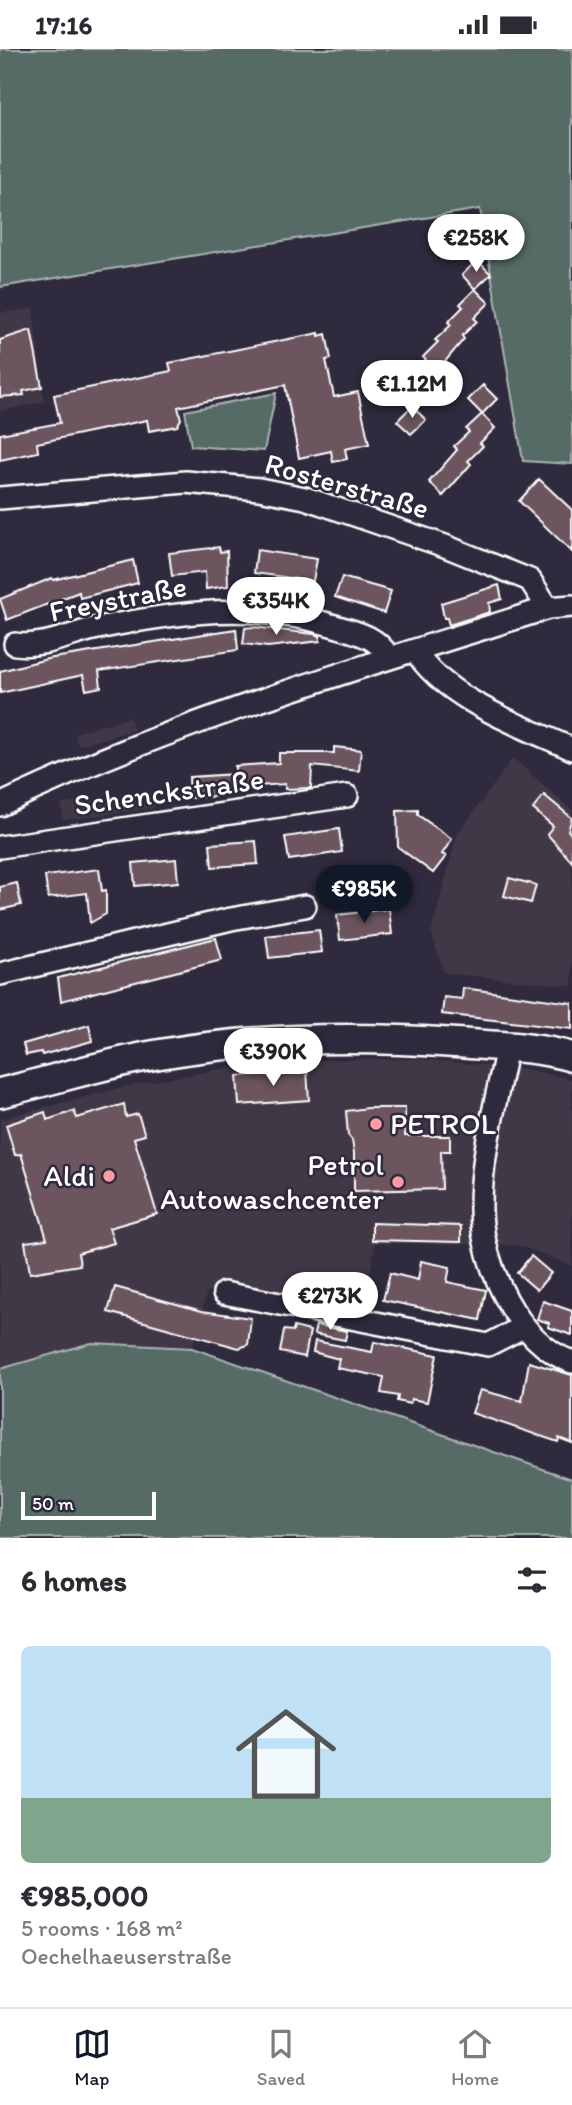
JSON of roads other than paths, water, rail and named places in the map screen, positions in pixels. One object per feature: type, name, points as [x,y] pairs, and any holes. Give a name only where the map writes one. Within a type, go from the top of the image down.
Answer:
[{"type":"main road","points":[[0,1093],[160,1054],[252,1042],[340,1038],[507,1047],[572,1057]]},
{"type":"street","name":"Rosterstraße","points":[[0,498],[186,482],[259,489],[305,498],[445,546],[530,580],[548,608]]},
{"type":"street","points":[[0,805],[203,720],[388,657],[548,608],[572,606]]},
{"type":"street","name":"Freystraße","points":[[15,644],[32,646],[88,630],[156,616],[248,609],[323,622],[372,638],[388,657]]},
{"type":"street","points":[[415,650],[425,666],[445,685],[572,749]]},
{"type":"street","name":"Schenckstraße","points":[[0,847],[347,796]]},
{"type":"street","points":[[0,974],[206,925],[305,906]]},
{"type":"street","points":[[507,1047],[489,1134],[480,1211],[494,1275],[523,1327],[559,1357],[572,1362]]},
{"type":"street","points":[[224,1293],[488,1345],[523,1327]]},
{"type":"place","name":"PETROL","points":[[376,1124]]},
{"type":"place","name":"Aldi","points":[[109,1176]]},
{"type":"place","name":"Petrol Autowaschcenter","points":[[398,1182]]}]
